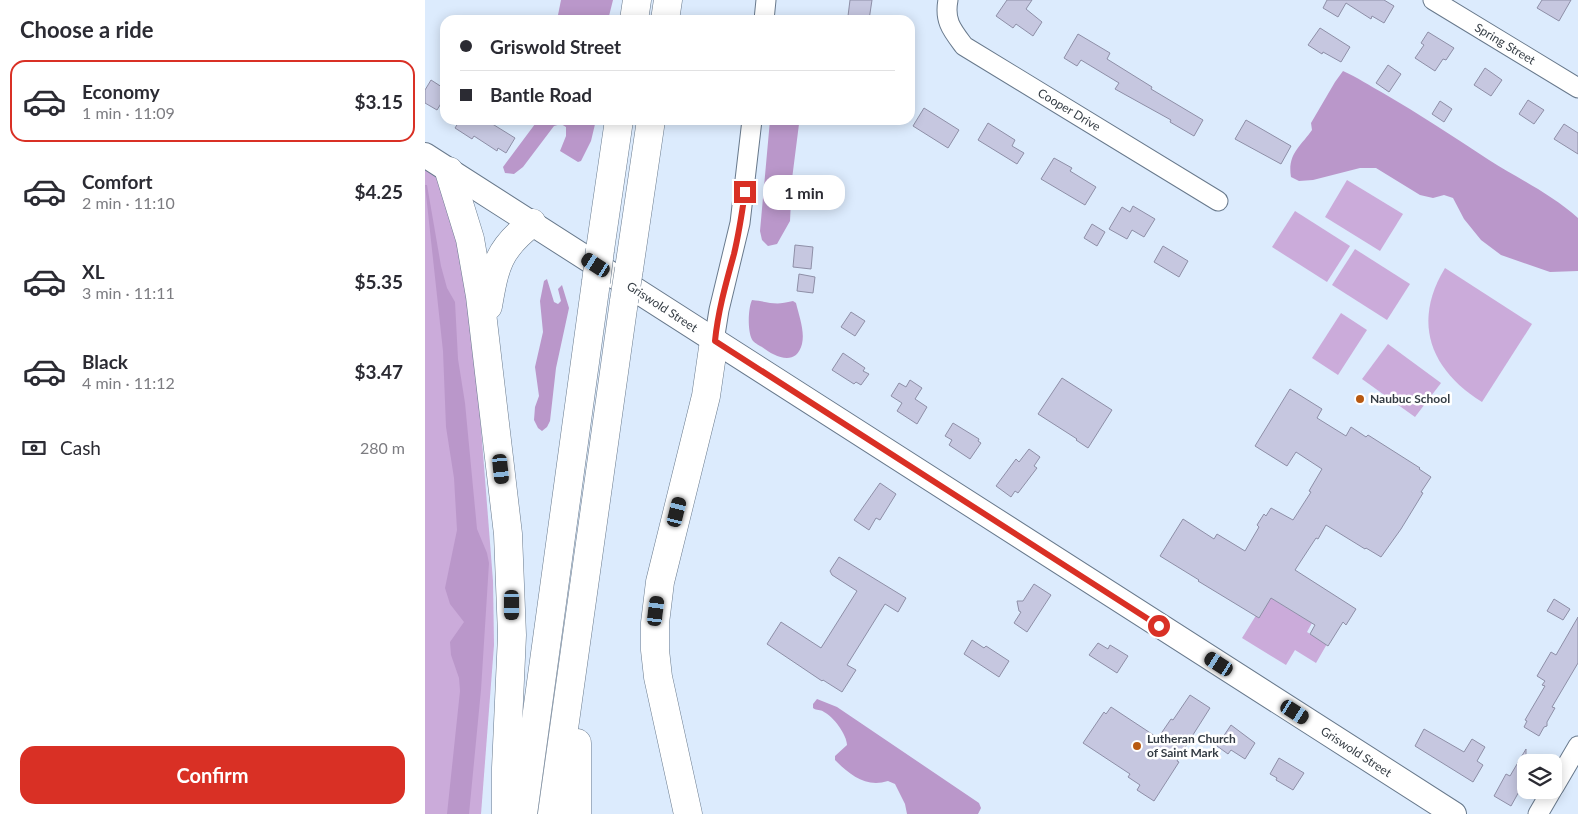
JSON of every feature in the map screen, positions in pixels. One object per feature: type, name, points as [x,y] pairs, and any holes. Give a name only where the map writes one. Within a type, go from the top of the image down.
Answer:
[{"type":"highway","points":[[635,15],[637,0]]},
{"type":"highway","points":[[666,15],[669,0]]},
{"type":"highway","points":[[523,814],[595,282],[618,125]]},
{"type":"highway","points":[[552,814],[650,125]]},
{"type":"highway","points":[[449,171],[470,238],[485,324],[506,512],[511,576],[512,642],[506,768],[506,814]]},
{"type":"highway","points":[[485,324],[498,260],[511,242],[531,223]]},
{"type":"highway","points":[[688,814],[658,677],[655,650],[655,622],[660,582],[706,396],[715,341]]},
{"type":"highway","points":[[577,636],[577,814]]},
{"type":"main road","name":"Griswold Street","points":[[425,155],[1454,814]]},
{"type":"street","points":[[764,15],[766,0]]},
{"type":"street","name":"Cooper Drive","points":[[948,0],[946,11],[951,28],[964,46],[1218,202]]},
{"type":"street","name":"Spring Street","points":[[1433,0],[1578,88]]},
{"type":"street","points":[[715,341],[719,310],[741,223],[752,125]]},
{"type":"street","points":[[1562,774],[1578,746]]},
{"type":"street","points":[[1538,814],[1547,799]]},
{"type":"shaded area","points":[[561,0],[613,0],[609,15],[558,15]]},
{"type":"shaded area","points":[[1343,71],[1396,101],[1568,209],[1578,218],[1578,271],[1550,272],[1501,255],[1481,240],[1464,219],[1453,198],[1444,195],[1433,198],[1420,195],[1376,168],[1360,168],[1313,180],[1299,181],[1291,177],[1290,169],[1293,156],[1312,130],[1311,123]]},
{"type":"shaded area","points":[[534,125],[558,125],[554,126],[523,167],[514,174],[505,173],[503,167]]},
{"type":"shaded area","points":[[563,125],[595,125],[591,141],[581,161],[578,162],[560,151],[566,136],[566,127]]},
{"type":"shaded area","points":[[770,125],[799,125],[792,179],[790,221],[777,244],[768,246],[762,240],[760,231]]},
{"type":"shaded area","points":[[425,165],[444,177],[470,287],[493,581],[494,645],[481,814],[425,814]]},
{"type":"shaded area","points":[[1347,180],[1403,214],[1380,251],[1325,217]]},
{"type":"shaded area","points":[[425,185],[427,185],[441,266],[447,288],[455,302],[458,359],[465,403],[477,529],[489,563],[481,690],[469,814],[447,814],[460,691],[459,678],[451,655],[450,642],[464,622],[450,604],[445,588],[457,530],[454,478],[446,427],[443,351]]},
{"type":"shaded area","points":[[1295,211],[1350,246],[1327,282],[1272,247]]},
{"type":"shaded area","points":[[1355,249],[1410,284],[1387,320],[1332,285]]},
{"type":"shaded area","points":[[1445,268],[1532,324],[1482,402],[1464,389],[1450,375],[1439,360],[1432,343],[1428,326],[1430,307],[1435,288]]},
{"type":"shaded area","points":[[547,279],[554,302],[558,304],[561,301],[558,289],[562,285],[569,308],[556,368],[550,421],[542,431],[534,420],[535,407],[539,396],[535,367],[543,332],[540,301],[544,281]]},
{"type":"shaded area","points":[[752,300],[777,303],[793,301],[796,303],[803,339],[795,356],[790,358],[779,357],[753,341],[749,320]]},
{"type":"shaded area","points":[[1341,313],[1367,330],[1338,375],[1312,358]]},
{"type":"shaded area","points":[[1388,344],[1441,383],[1415,417],[1362,379]]},
{"type":"shaded area","points":[[1268,596],[1312,623],[1307,632],[1327,644],[1316,663],[1295,650],[1286,665],[1242,638]]},
{"type":"shaded area","points":[[817,699],[837,707],[979,803],[981,808],[978,814],[907,814],[905,804],[895,784],[888,781],[873,783],[859,779],[835,760],[835,756],[847,745],[846,741],[839,726],[828,714],[813,708],[813,704]]},
{"type":"building","points":[[850,0],[872,0],[870,15],[848,15]]},
{"type":"building","points":[[1007,0],[1032,0],[1026,9],[1042,22],[1033,36],[1016,24],[1013,28],[996,16]]},
{"type":"building","points":[[1327,0],[1384,0],[1394,6],[1384,23],[1372,16],[1371,19],[1346,3],[1338,17],[1323,8]]},
{"type":"building","points":[[1542,0],[1571,0],[1559,21],[1537,8]]},
{"type":"building","points":[[1320,28],[1350,47],[1341,62],[1323,52],[1322,54],[1308,45]]},
{"type":"building","points":[[1428,32],[1454,48],[1435,71],[1415,58],[1424,45],[1421,43]]},
{"type":"building","points":[[1078,34],[1110,53],[1107,59],[1152,87],[1151,89],[1203,120],[1194,136],[1170,122],[1171,120],[1115,89],[1119,83],[1081,60],[1077,66],[1064,58]]},
{"type":"building","points":[[1388,65],[1401,74],[1389,92],[1376,83]]},
{"type":"building","points":[[1485,68],[1502,80],[1491,96],[1474,85]]},
{"type":"building","points":[[431,80],[440,86],[440,105],[437,110],[425,103],[425,90]]},
{"type":"building","points":[[1528,100],[1544,110],[1534,124],[1519,114]]},
{"type":"building","points":[[1440,101],[1452,109],[1444,122],[1432,114]]},
{"type":"building","points":[[924,108],[959,130],[948,148],[913,126]]},
{"type":"building","points":[[1246,120],[1291,146],[1281,164],[1235,139]]},
{"type":"building","points":[[988,123],[1015,140],[1012,146],[1024,153],[1017,164],[978,140]]},
{"type":"building","points":[[1564,124],[1578,133],[1578,154],[1554,139]]},
{"type":"building","points":[[457,125],[494,125],[515,138],[506,153],[498,148],[497,151],[474,136],[472,139],[455,128]]},
{"type":"building","points":[[1054,158],[1072,168],[1070,171],[1096,187],[1085,205],[1041,179]]},
{"type":"building","points":[[1133,206],[1155,219],[1144,237],[1132,230],[1127,239],[1109,229],[1122,207],[1130,212]]},
{"type":"building","points":[[1092,224],[1105,232],[1097,246],[1084,238]]},
{"type":"building","points":[[795,245],[813,247],[811,269],[793,267]]},
{"type":"building","points":[[1163,246],[1188,261],[1179,277],[1154,262]]},
{"type":"building","points":[[799,274],[815,277],[813,293],[797,291]]},
{"type":"building","points":[[851,312],[865,321],[855,336],[841,327]]},
{"type":"building","points":[[843,353],[865,368],[863,371],[869,374],[861,385],[856,382],[854,384],[832,370]]},
{"type":"building","points":[[1062,378],[1112,410],[1088,448],[1038,414]]},
{"type":"building","points":[[910,380],[922,388],[915,399],[927,407],[917,424],[897,411],[902,403],[891,396],[899,383],[906,387]]},
{"type":"building","points":[[1290,389],[1322,409],[1317,418],[1346,436],[1351,427],[1366,437],[1368,435],[1431,477],[1401,529],[1381,557],[1326,525],[1295,570],[1356,609],[1346,625],[1343,622],[1328,646],[1310,634],[1315,625],[1271,598],[1259,618],[1160,556],[1183,519],[1214,539],[1217,534],[1245,551],[1259,527],[1257,525],[1264,514],[1266,516],[1271,508],[1293,520],[1311,492],[1309,491],[1322,469],[1296,452],[1287,466],[1255,446]]},
{"type":"building","points":[[953,423],[979,439],[978,441],[981,443],[970,459],[949,445],[952,440],[945,436]]},
{"type":"building","points":[[1029,449],[1040,457],[1034,466],[1037,468],[1018,493],[1015,491],[1011,497],[996,486],[1016,459],[1019,462]]},
{"type":"building","points":[[880,483],[896,494],[880,520],[876,518],[869,530],[854,520]]},
{"type":"building","points":[[839,557],[906,598],[898,612],[885,604],[847,665],[856,670],[842,692],[822,681],[767,644],[781,622],[821,648],[857,591],[832,575],[830,571]]},
{"type":"building","points":[[1034,584],[1051,595],[1027,632],[1014,623],[1021,612],[1019,611],[1017,601],[1023,601]]},
{"type":"building","points":[[1554,599],[1570,609],[1563,620],[1547,611]]},
{"type":"building","points":[[1578,617],[1578,663],[1552,707],[1555,708],[1547,722],[1547,726],[1544,727],[1539,736],[1524,727],[1527,721],[1525,720],[1545,686],[1542,685],[1545,681],[1537,676],[1551,652],[1556,655]]},
{"type":"building","points":[[972,640],[984,648],[986,646],[1009,661],[999,677],[964,654]]},
{"type":"building","points":[[1098,643],[1108,649],[1110,645],[1128,656],[1117,673],[1089,655]]},
{"type":"building","name":"Lutheran Church of Saint Mark","points":[[1190,695],[1210,708],[1154,801],[1137,790],[1140,785],[1128,777],[1130,774],[1083,743],[1104,712],[1106,714],[1111,707],[1158,738]]},
{"type":"building","points":[[1231,725],[1255,743],[1245,759],[1231,750],[1228,754],[1217,746]]},
{"type":"building","points":[[1424,729],[1464,752],[1472,739],[1485,747],[1477,761],[1483,765],[1473,782],[1415,746]]},
{"type":"building","points":[[1279,758],[1304,773],[1293,790],[1270,774]]},
{"type":"building","points":[[1517,764],[1517,795],[1511,806],[1494,796],[1506,774],[1510,776]]},
{"type":"place","name":"Naubuc School","points":[[1360,399]]},
{"type":"place","name":"Lutheran Church of Saint Mark","points":[[1137,746]]},
{"type":"route","points":[[745,192],[741,223],[719,310],[715,341],[1159,626]]}]
